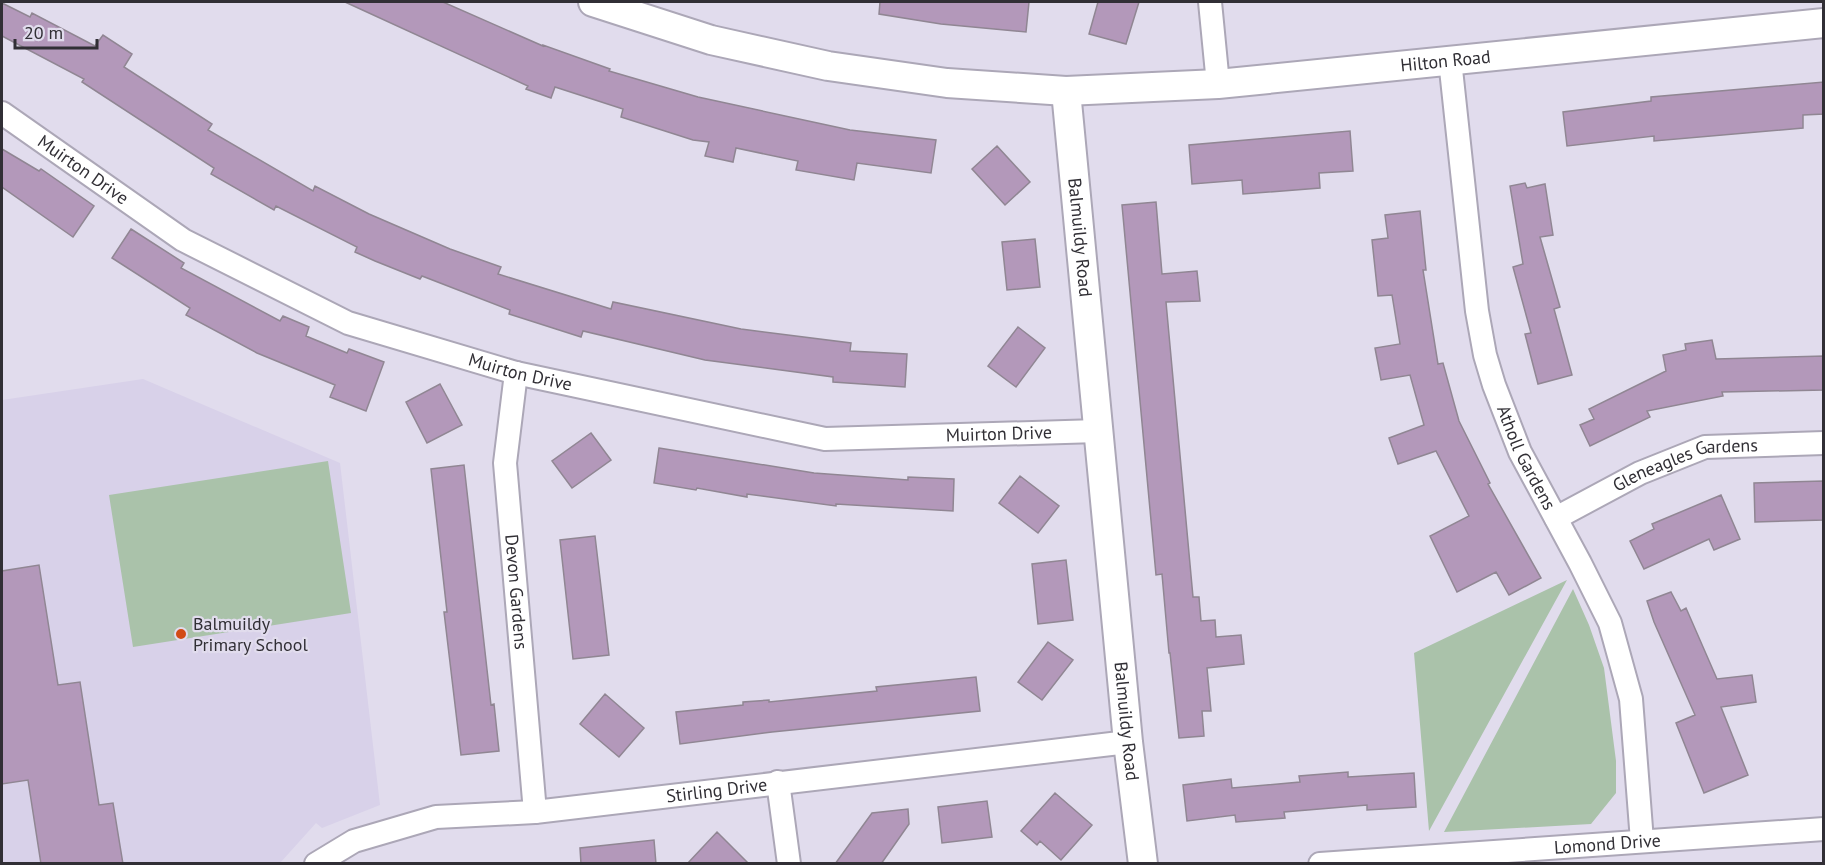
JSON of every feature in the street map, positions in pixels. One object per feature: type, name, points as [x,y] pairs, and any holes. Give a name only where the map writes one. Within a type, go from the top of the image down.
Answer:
[{"type":"street","points":[[598,2],[711,40],[828,66],[947,83],[1066,91]]},
{"type":"street","points":[[1210,2],[1218,84]]},
{"type":"street","name":"Hilton Road","points":[[1066,91],[1218,84],[1824,23]]},
{"type":"street","name":"Atholl Gardens","points":[[1450,60],[1477,311],[1485,355],[1520,452],[1610,623],[1631,699],[1642,841]]},
{"type":"street","name":"Balmuildy Road","points":[[1066,91],[1128,742],[1143,864]]},
{"type":"street","name":"Muirton Drive","points":[[2,113],[183,240],[348,323],[516,373],[825,439],[1098,432]]},
{"type":"street","name":"Devon Gardens","points":[[516,373],[505,463],[535,812]]},
{"type":"street","name":"Gleneagles Gardens","points":[[1556,518],[1640,473],[1705,447],[1824,443]]},
{"type":"street","name":"Stirling Drive","points":[[316,864],[354,840],[436,817],[535,812],[1128,742]]},
{"type":"street","points":[[778,782],[789,864]]},
{"type":"street","name":"Lomond Drive","points":[[1320,864],[1520,857],[1642,841],[1824,829]]},
{"type":"shaded area","name":"Balmuildy Primary School","points":[[143,379],[340,463],[380,805],[322,828],[316,823],[280,863],[2,863],[2,400]]},
{"type":"green space","points":[[328,461],[351,613],[133,647],[109,495]]},
{"type":"green space","points":[[1567,580],[1429,831],[1414,653]]},
{"type":"green space","points":[[1573,589],[1604,668],[1616,761],[1616,793],[1591,824],[1444,832]]},
{"type":"building","points":[[345,2],[443,2],[543,46],[610,69],[609,71],[698,97],[850,130],[936,140],[931,173],[857,163],[854,180],[796,170],[798,161],[736,148],[733,162],[705,156],[709,142],[693,140],[621,117],[623,109],[555,87],[551,98],[526,89],[528,86]]},
{"type":"building","points":[[880,2],[1029,2],[1026,32],[941,24],[879,14]]},
{"type":"building","points":[[1098,2],[1139,2],[1126,44],[1089,34]]},
{"type":"building","points":[[2,3],[30,17],[32,13],[95,46],[103,35],[132,54],[124,67],[212,124],[208,130],[313,191],[315,186],[369,214],[450,249],[501,267],[498,274],[611,309],[613,302],[741,329],[851,343],[850,351],[907,354],[905,387],[833,382],[833,377],[705,360],[583,331],[581,337],[509,314],[510,310],[422,276],[420,279],[375,261],[355,252],[357,247],[276,206],[274,210],[211,174],[214,168],[82,82],[84,79],[2,36]]},
{"type":"building","points":[[1824,82],[1824,114],[1803,115],[1803,128],[1654,141],[1654,136],[1567,146],[1563,112],[1651,101],[1651,97]]},
{"type":"building","points":[[1350,131],[1353,171],[1319,173],[1320,188],[1243,194],[1242,180],[1192,184],[1189,145]]},
{"type":"building","points":[[997,146],[1030,182],[1005,205],[972,169]]},
{"type":"building","points":[[2,149],[39,171],[41,169],[94,206],[73,237],[2,187]]},
{"type":"building","points":[[1525,183],[1527,188],[1545,184],[1553,235],[1540,237],[1560,307],[1554,309],[1572,375],[1538,384],[1525,334],[1531,333],[1513,267],[1523,264],[1510,186]]},
{"type":"building","points":[[1156,202],[1162,274],[1197,271],[1200,301],[1166,302],[1193,597],[1199,597],[1201,621],[1215,620],[1216,637],[1241,635],[1244,664],[1207,668],[1211,711],[1202,711],[1204,736],[1179,738],[1162,574],[1156,575],[1122,205]]},
{"type":"building","points":[[1420,211],[1426,270],[1423,270],[1438,364],[1443,363],[1459,421],[1490,483],[1488,484],[1541,578],[1509,595],[1496,572],[1457,592],[1430,536],[1469,516],[1436,451],[1398,464],[1389,438],[1424,425],[1410,375],[1381,380],[1375,348],[1400,344],[1392,295],[1378,296],[1372,240],[1388,238],[1385,215]]},
{"type":"building","points":[[131,229],[184,263],[181,268],[280,321],[283,316],[309,327],[306,336],[347,353],[349,349],[384,362],[366,411],[330,397],[335,385],[257,353],[186,315],[190,308],[112,258]]},
{"type":"building","points":[[1035,239],[1040,287],[1007,290],[1002,242]]},
{"type":"building","points":[[1018,327],[1045,348],[1016,387],[988,366]]},
{"type":"building","points":[[1712,340],[1716,359],[1824,356],[1824,390],[1722,392],[1723,396],[1647,411],[1650,417],[1590,446],[1580,425],[1594,419],[1589,409],[1666,371],[1663,355],[1686,350],[1685,344]]},
{"type":"building","points":[[440,384],[462,425],[427,443],[406,402]]},
{"type":"building","points":[[591,433],[611,460],[572,488],[552,461]]},
{"type":"building","points":[[659,448],[814,473],[908,480],[908,477],[954,479],[953,511],[836,504],[836,506],[747,494],[747,497],[654,483]]},
{"type":"building","points":[[464,465],[491,705],[494,704],[499,751],[461,755],[444,612],[447,612],[431,469]]},
{"type":"building","points":[[1020,476],[1059,506],[1038,533],[999,503]]},
{"type":"building","points":[[1823,481],[1824,520],[1755,522],[1754,483]]},
{"type":"building","points":[[1721,495],[1740,539],[1714,550],[1709,539],[1644,569],[1630,541],[1654,529],[1652,524]]},
{"type":"building","points":[[595,536],[609,655],[573,659],[560,540]]},
{"type":"building","points":[[1066,560],[1073,620],[1038,624],[1032,564]]},
{"type":"building","points":[[39,565],[58,685],[80,682],[99,805],[113,803],[123,864],[41,864],[28,780],[2,784],[2,571]]},
{"type":"building","points":[[1671,592],[1681,611],[1686,608],[1717,679],[1752,675],[1756,702],[1721,707],[1748,775],[1704,793],[1676,723],[1695,715],[1647,601]]},
{"type":"building","points":[[1048,642],[1073,660],[1042,700],[1018,682]]},
{"type":"building","points":[[976,677],[980,711],[772,732],[680,744],[676,712],[743,705],[743,702],[769,700],[769,702],[877,691],[876,687]]},
{"type":"building","points":[[605,694],[644,728],[619,757],[580,724]]},
{"type":"building","points":[[1348,772],[1348,777],[1414,773],[1416,807],[1367,810],[1367,805],[1284,812],[1285,818],[1236,822],[1235,815],[1187,821],[1183,785],[1231,779],[1232,788],[1300,782],[1299,776]]},
{"type":"building","points":[[1055,793],[1092,825],[1061,860],[1040,841],[1037,845],[1021,831]]},
{"type":"building","points":[[987,801],[992,837],[942,843],[938,807]]},
{"type":"building","points":[[908,809],[909,824],[881,864],[835,864],[872,813]]},
{"type":"building","points":[[717,832],[749,864],[687,864]]},
{"type":"building","points":[[654,840],[656,864],[581,864],[580,848]]},
{"type":"place","name":"Balmuildy Primary School","points":[[181,634]]}]
